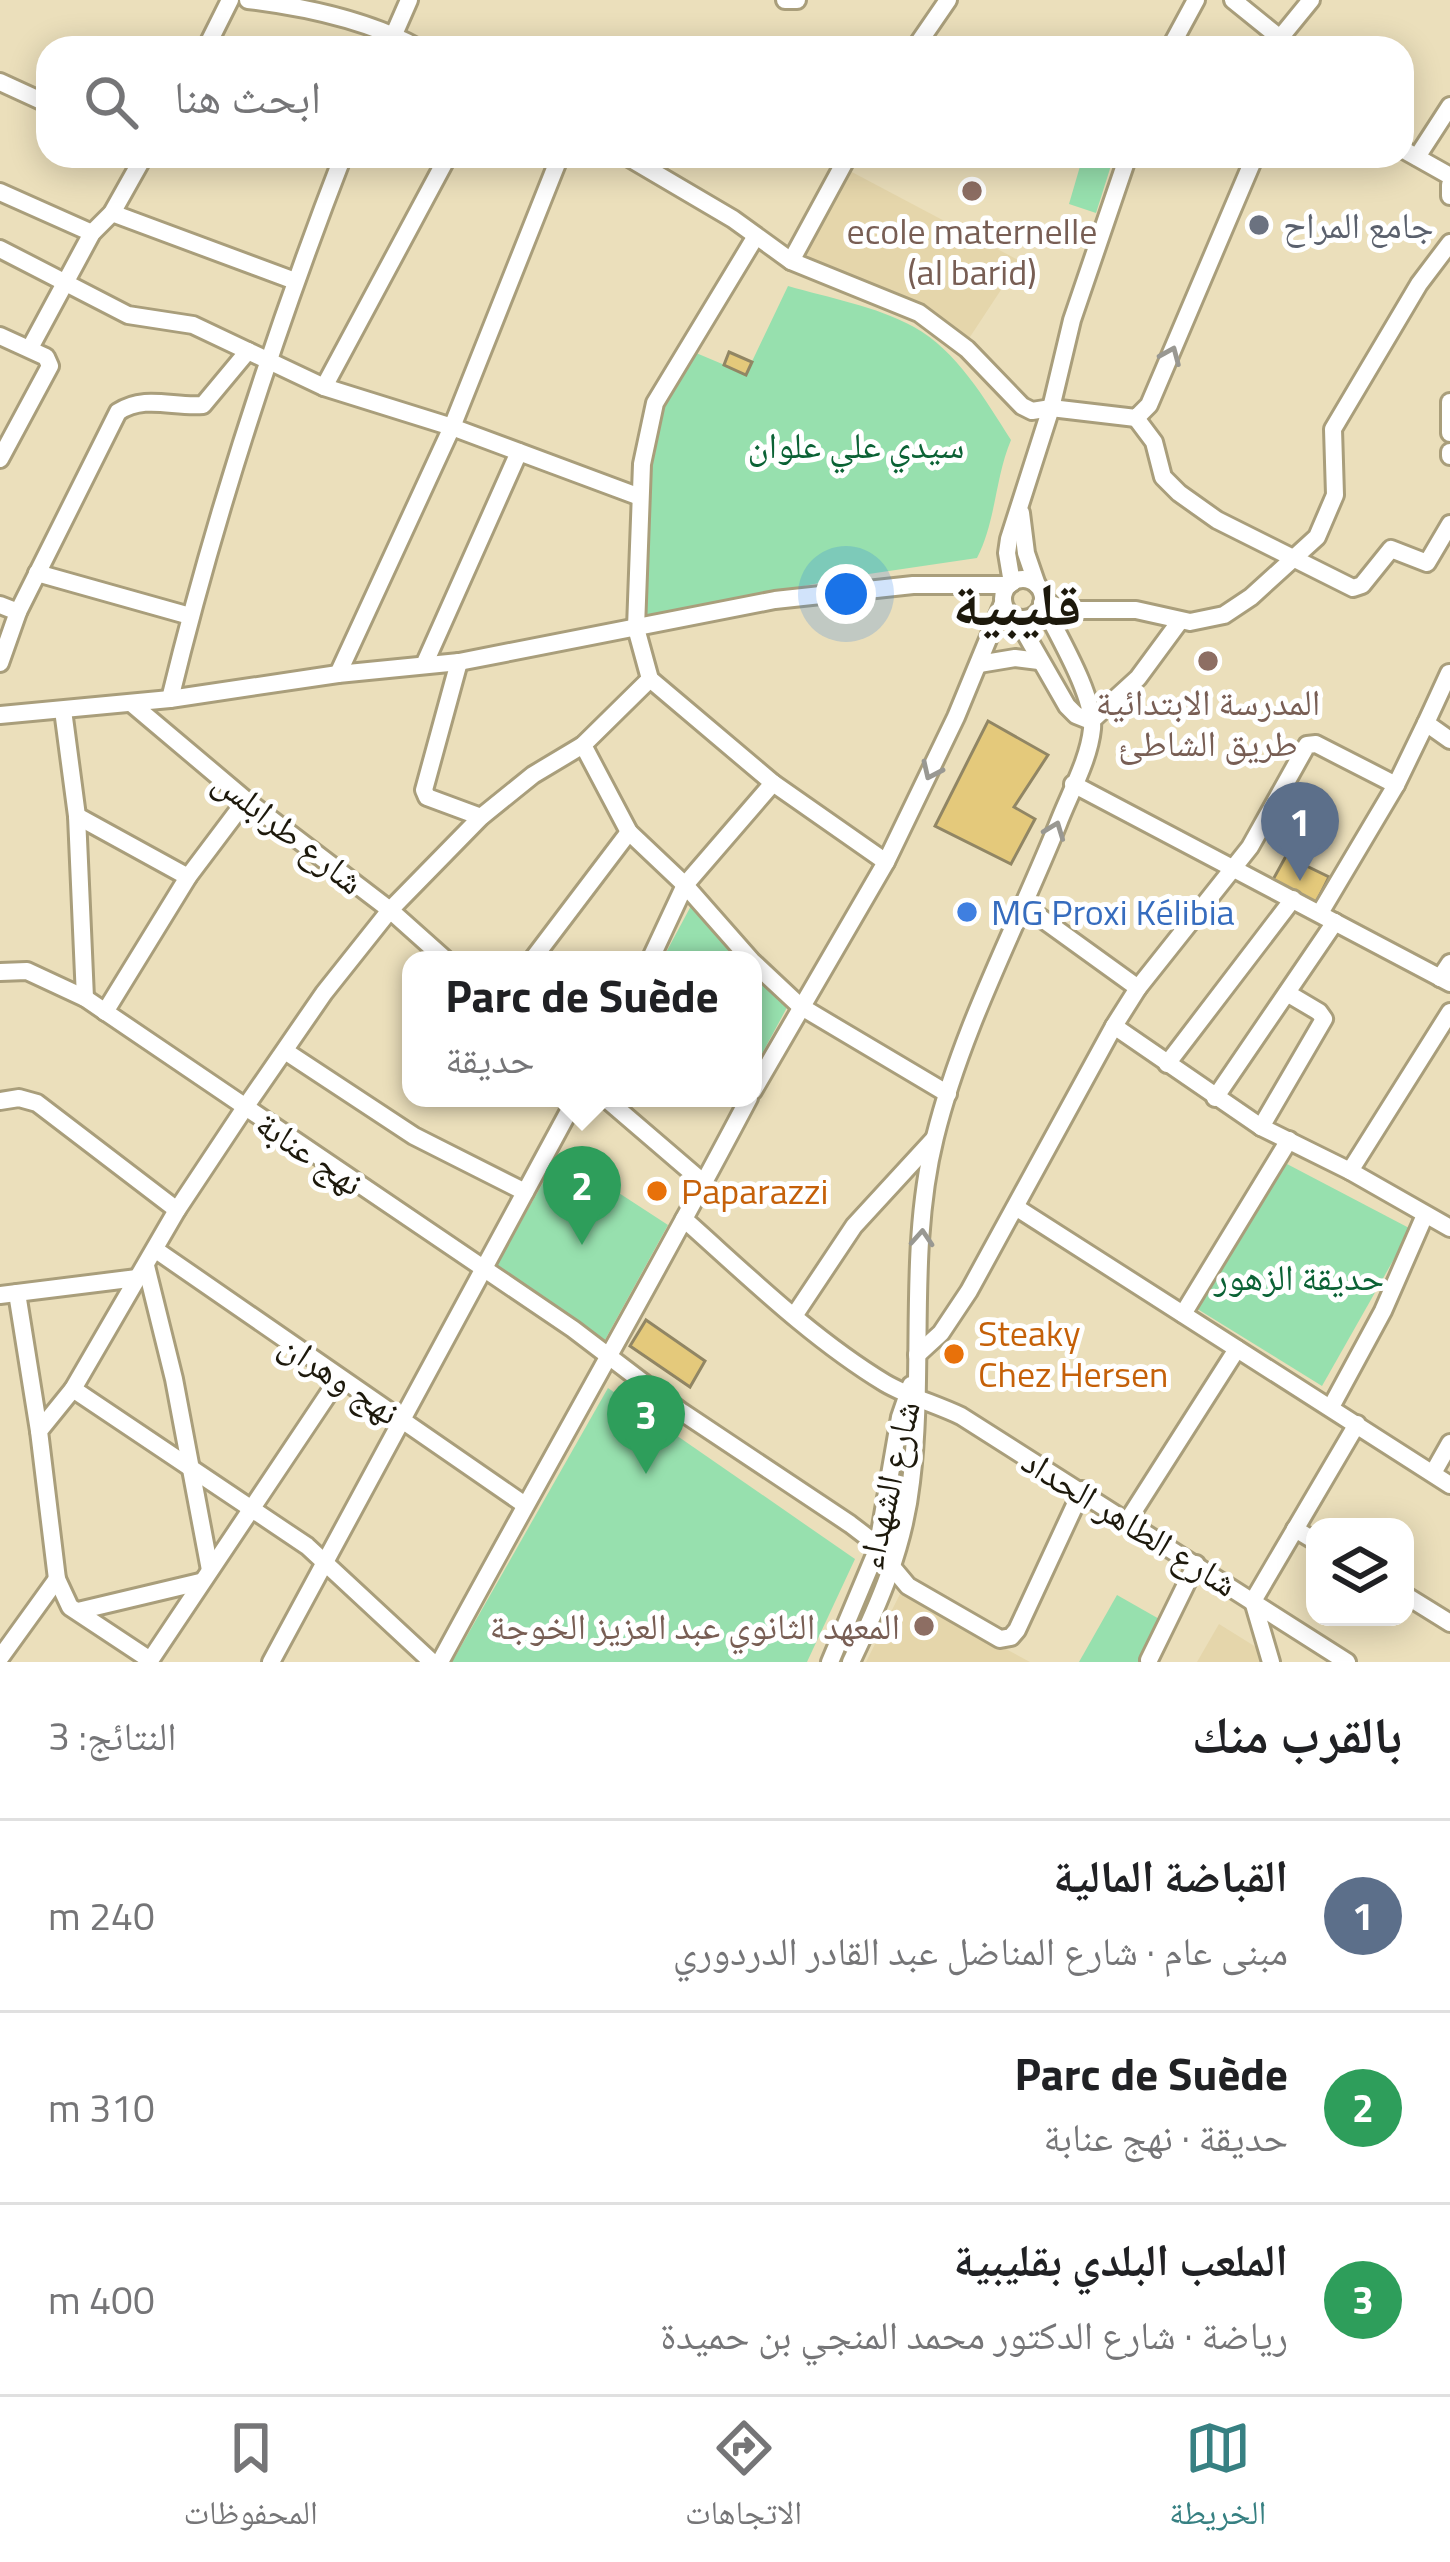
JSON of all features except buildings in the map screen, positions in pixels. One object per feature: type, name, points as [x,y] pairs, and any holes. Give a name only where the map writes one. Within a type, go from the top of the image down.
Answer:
[{"type":"street","points":[[212,36],[230,0]]},
{"type":"street","points":[[393,36],[409,0]]},
{"type":"street","points":[[785,0],[797,0]]},
{"type":"street","points":[[924,36],[949,0]]},
{"type":"street","points":[[1176,36],[1196,0]]},
{"type":"street","points":[[1233,0],[1275,36]]},
{"type":"street","points":[[1288,36],[1311,0]]},
{"type":"street","points":[[260,1],[375,36]]},
{"type":"street","points":[[0,82],[36,98]]},
{"type":"street","points":[[1414,147],[1450,106]]},
{"type":"street","points":[[1414,156],[1450,181],[1450,196]]},
{"type":"street","points":[[30,348],[92,233],[112,213],[138,168]]},
{"type":"street","points":[[170,699],[266,360],[337,168]]},
{"type":"street","points":[[324,387],[442,168]]},
{"type":"street","points":[[338,674],[452,427],[555,168]]},
{"type":"street","points":[[646,168],[791,261],[919,313],[967,350],[1022,406],[1032,411],[1051,408],[1136,418],[1154,442],[1163,477],[1178,493],[1289,560],[1358,589],[1391,549],[1427,563],[1450,524]]},
{"type":"street","points":[[791,261],[841,168]]},
{"type":"street","points":[[1091,721],[1072,711],[1017,619],[1007,593],[1007,554],[1072,320],[1124,168]]},
{"type":"street","points":[[1136,418],[1149,404],[1250,168]]},
{"type":"street","points":[[0,192],[92,233]]},
{"type":"street","points":[[112,213],[295,281]]},
{"type":"street","points":[[756,236],[656,403],[646,433],[636,628],[650,679],[773,783],[886,862]]},
{"type":"street","points":[[762,1062],[886,862],[1007,593],[1022,579],[1067,610],[1136,610],[1180,621],[1224,615],[1251,597],[1317,538],[1335,495],[1333,429],[1419,284],[1450,243]]},
{"type":"street","points":[[0,249],[128,315],[193,326],[324,387],[452,427],[640,497]]},
{"type":"street","points":[[0,336],[46,357],[50,366],[0,460]]},
{"type":"street","points":[[0,663],[18,612],[118,412],[156,401],[203,405],[248,351]]},
{"type":"street","points":[[1450,402],[1450,433]]},
{"type":"street","points":[[424,665],[519,452]]},
{"type":"street","points":[[912,1390],[927,1180],[935,1139],[989,981],[1073,784],[1091,721],[1085,696],[1041,596],[1022,536],[1021,500]]},
{"type":"street","points":[[37,573],[190,616]]},
{"type":"street","points":[[0,715],[170,699],[459,662],[775,600],[913,585],[1007,593]]},
{"type":"street","points":[[1017,619],[1030,618],[1041,596]]},
{"type":"street","points":[[0,605],[18,612]]},
{"type":"street","points":[[1091,721],[1138,678],[1180,621]]},
{"type":"street","points":[[979,664],[1015,658],[1039,661]]},
{"type":"street","points":[[459,662],[424,790],[427,797],[481,817]]},
{"type":"street","points":[[1215,1097],[1286,993],[1450,673]]},
{"type":"street","points":[[39,1431],[73,1389],[177,1210],[244,1109],[324,993],[390,910],[481,817],[583,745],[650,679]]},
{"type":"street","name":"شارع طرابلس","points":[[131,703],[436,951]]},
{"type":"street","points":[[63,710],[77,815],[85,998]]},
{"type":"street","points":[[1426,723],[1450,740]]},
{"type":"street","points":[[917,1355],[957,1311],[1138,988],[1250,847],[1310,743],[1396,785]]},
{"type":"street","points":[[583,745],[629,832],[686,886],[743,951]]},
{"type":"street","points":[[657,951],[686,886],[773,783]]},
{"type":"street","points":[[1073,784],[1327,918],[1447,975]]},
{"type":"street","points":[[105,1012],[188,877],[245,800]]},
{"type":"street","points":[[77,815],[188,877]]},
{"type":"street","points":[[539,951],[629,832]]},
{"type":"street","points":[[1167,1064],[1293,898]]},
{"type":"street","points":[[1023,905],[1138,988]]},
{"type":"street","points":[[762,970],[800,1006],[948,1094]]},
{"type":"street","name":"نهج عنابة","points":[[0,972],[26,971],[85,998],[573,1329],[610,1360],[850,1524],[908,1586],[1000,1639],[1011,1637],[1082,1490]]},
{"type":"street","points":[[1261,1127],[1323,1022],[1319,1012],[1286,993]]},
{"type":"street","points":[[1350,1171],[1450,1012]]},
{"type":"street","points":[[1114,1026],[1261,1127],[1450,1228]]},
{"type":"street","points":[[286,1051],[414,1136],[525,1192]]},
{"type":"street","points":[[0,1100],[37,1103],[177,1210]]},
{"type":"street","points":[[271,1662],[571,1107]]},
{"type":"street","points":[[615,1107],[704,1184]]},
{"type":"street","points":[[73,1389],[324,1560],[436,1662],[610,1360],[744,1107]]},
{"type":"street","points":[[794,1316],[854,1226],[935,1139]]},
{"type":"street","points":[[1183,1314],[1289,1140]]},
{"type":"street","points":[[1017,1208],[1450,1485]]},
{"type":"street","points":[[1331,1407],[1383,1311],[1425,1215]]},
{"type":"street","name":"شارع الطاهر الحداد","points":[[684,1219],[794,1316],[872,1374],[961,1416],[1347,1662]]},
{"type":"street","points":[[147,1265],[9,1294],[39,1431],[56,1579],[64,1601],[150,1661],[339,1378]]},
{"type":"street","points":[[147,1265],[174,1379],[205,1576]]},
{"type":"street","name":"نهج وهران","points":[[147,1265],[339,1378],[525,1505]]},
{"type":"street","points":[[1128,1520],[1237,1349]]},
{"type":"street","name":"شارع الشهداء","points":[[830,1662],[877,1550],[912,1390]]},
{"type":"street","name":"شارع الشهداء","points":[[850,1662],[893,1567],[911,1484],[912,1390]]},
{"type":"street","points":[[1271,1662],[1253,1601],[1357,1424]]},
{"type":"street","points":[[1433,1474],[1450,1443]]},
{"type":"street","points":[[1295,1529],[1306,1536]]},
{"type":"street","points":[[1149,1660],[1196,1564]]},
{"type":"street","points":[[78,1611],[205,1576]]},
{"type":"street","points":[[1,1659],[56,1579]]},
{"type":"street","points":[[1414,1600],[1448,1617]]},
{"type":"shaded area","points":[[850,171],[1020,261],[964,346],[924,312],[795,266]]},
{"type":"shaded area","name":"المعهد الثانوي عبد العزيز الخوجة","points":[[901,1592],[1030,1662],[866,1662]]},
{"type":"shaded area","points":[[1219,1624],[1280,1662],[1197,1662]]},
{"type":"green space","points":[[1080,168],[1110,168],[1096,213],[1069,204]]},
{"type":"green space","name":"سيدي علي علوان","points":[[788,286],[868,308],[914,327],[944,349],[969,377],[1011,440],[977,558],[855,576],[646,617],[647,441],[658,410],[689,350],[746,374]]},
{"type":"green space","points":[[692,904],[740,951],[667,951]]},
{"type":"green space","points":[[762,973],[791,1000],[762,1054]]},
{"type":"green space","name":"حديقة الزهور","points":[[1287,1164],[1411,1229],[1322,1386],[1191,1305]]},
{"type":"green space","points":[[545,1179],[582,1205],[602,1182],[668,1225],[600,1349],[490,1277]]},
{"type":"green space","points":[[608,1388],[855,1559],[807,1662],[452,1662]]},
{"type":"green space","points":[[1117,1595],[1161,1620],[1139,1662],[1079,1662]]},
{"type":"place","name":"ecole maternelle (al barid)","points":[[972,191]]},
{"type":"place","name":"جامع المراح","points":[[1259,225]]},
{"type":"place","name":"المدرسة الابتدائية طريق الشاطئ","points":[[1208,661]]},
{"type":"place","name":"القباضة المالية","points":[[1300,881]]},
{"type":"place","name":"MG Proxi Kélibia","points":[[967,912]]},
{"type":"place","name":"Paparazzi","points":[[657,1191]]},
{"type":"place","name":"Parc de Suède","points":[[582,1245]]},
{"type":"place","name":"Steaky Chez Hersen","points":[[954,1354]]},
{"type":"place","name":"الملعب البلدي بقليبية","points":[[646,1474]]},
{"type":"place","name":"المعهد الثانوي عبد العزيز الخوجة","points":[[924,1626]]},
{"type":"district","name":"قليبية","points":[[1017,605]]}]
